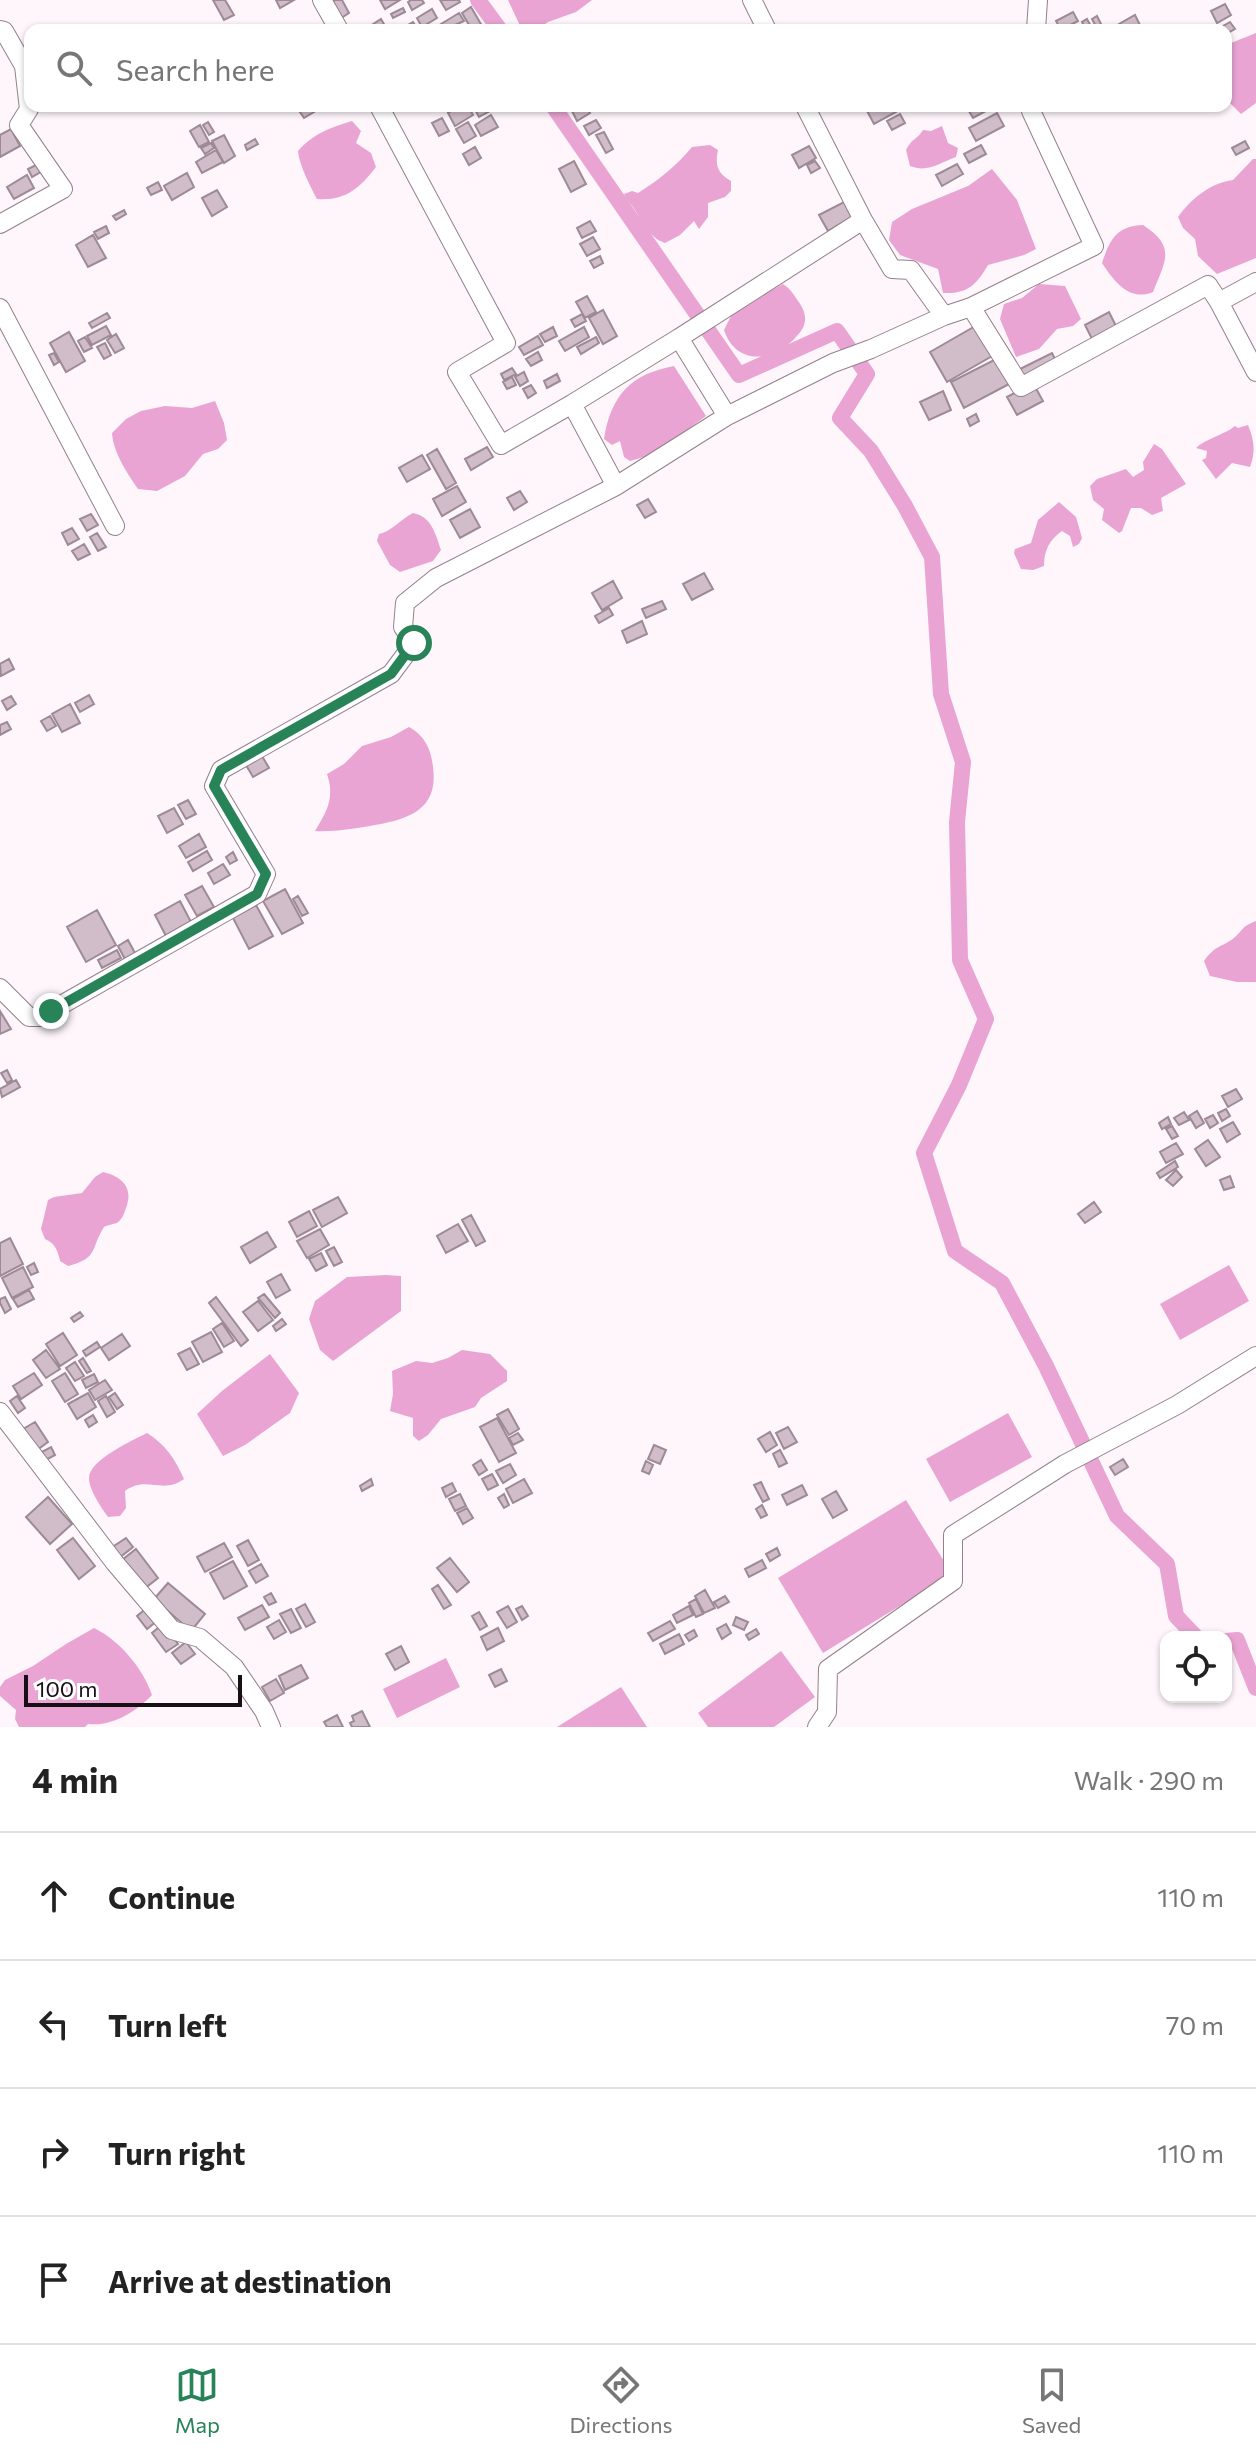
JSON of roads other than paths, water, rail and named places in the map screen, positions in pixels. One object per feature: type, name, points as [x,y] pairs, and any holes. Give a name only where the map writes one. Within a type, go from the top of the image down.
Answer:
[{"type":"street","points":[[322,0],[336,24]]},
{"type":"street","points":[[752,0],[764,24]]},
{"type":"street","points":[[1036,24],[1038,0]]},
{"type":"street","points":[[0,30],[4,31],[24,66]]},
{"type":"street","points":[[0,224],[63,189],[19,125],[27,112]]},
{"type":"street","points":[[382,112],[506,343],[457,372],[501,445],[679,338],[863,220]]},
{"type":"street","points":[[808,112],[863,220],[892,269],[911,270],[944,316]]},
{"type":"street","points":[[0,988],[29,1017],[40,1017],[257,894],[266,874],[214,786],[221,770],[391,674],[414,643],[403,627],[405,603],[436,578],[616,486],[727,416],[833,363],[971,307],[1094,246],[1031,112]]},
{"type":"street","points":[[1219,302],[1256,282]]},
{"type":"street","points":[[971,307],[1021,387],[1208,285],[1256,372]]},
{"type":"street","points":[[0,308],[115,526]]},
{"type":"street","points":[[679,338],[727,416]]},
{"type":"street","points":[[572,404],[616,486]]},
{"type":"street","points":[[817,1727],[827,1712],[828,1669],[953,1581],[953,1535],[1065,1464],[1177,1405],[1256,1356]]},
{"type":"street","points":[[0,1412],[115,1563],[172,1630],[200,1638],[234,1667],[264,1711],[271,1727]]},
{"type":"waterway","points":[[478,0],[496,24]]},
{"type":"waterway","points":[[557,112],[739,375],[837,331],[867,374],[840,418],[871,451],[932,557],[941,694],[963,762],[957,822],[960,960],[986,1019],[959,1085],[924,1153],[955,1251],[1002,1283],[1046,1366],[1117,1516],[1167,1564],[1176,1616],[1190,1631]]},
{"type":"waterway","points":[[1232,1640],[1237,1640],[1256,1688]]}]
